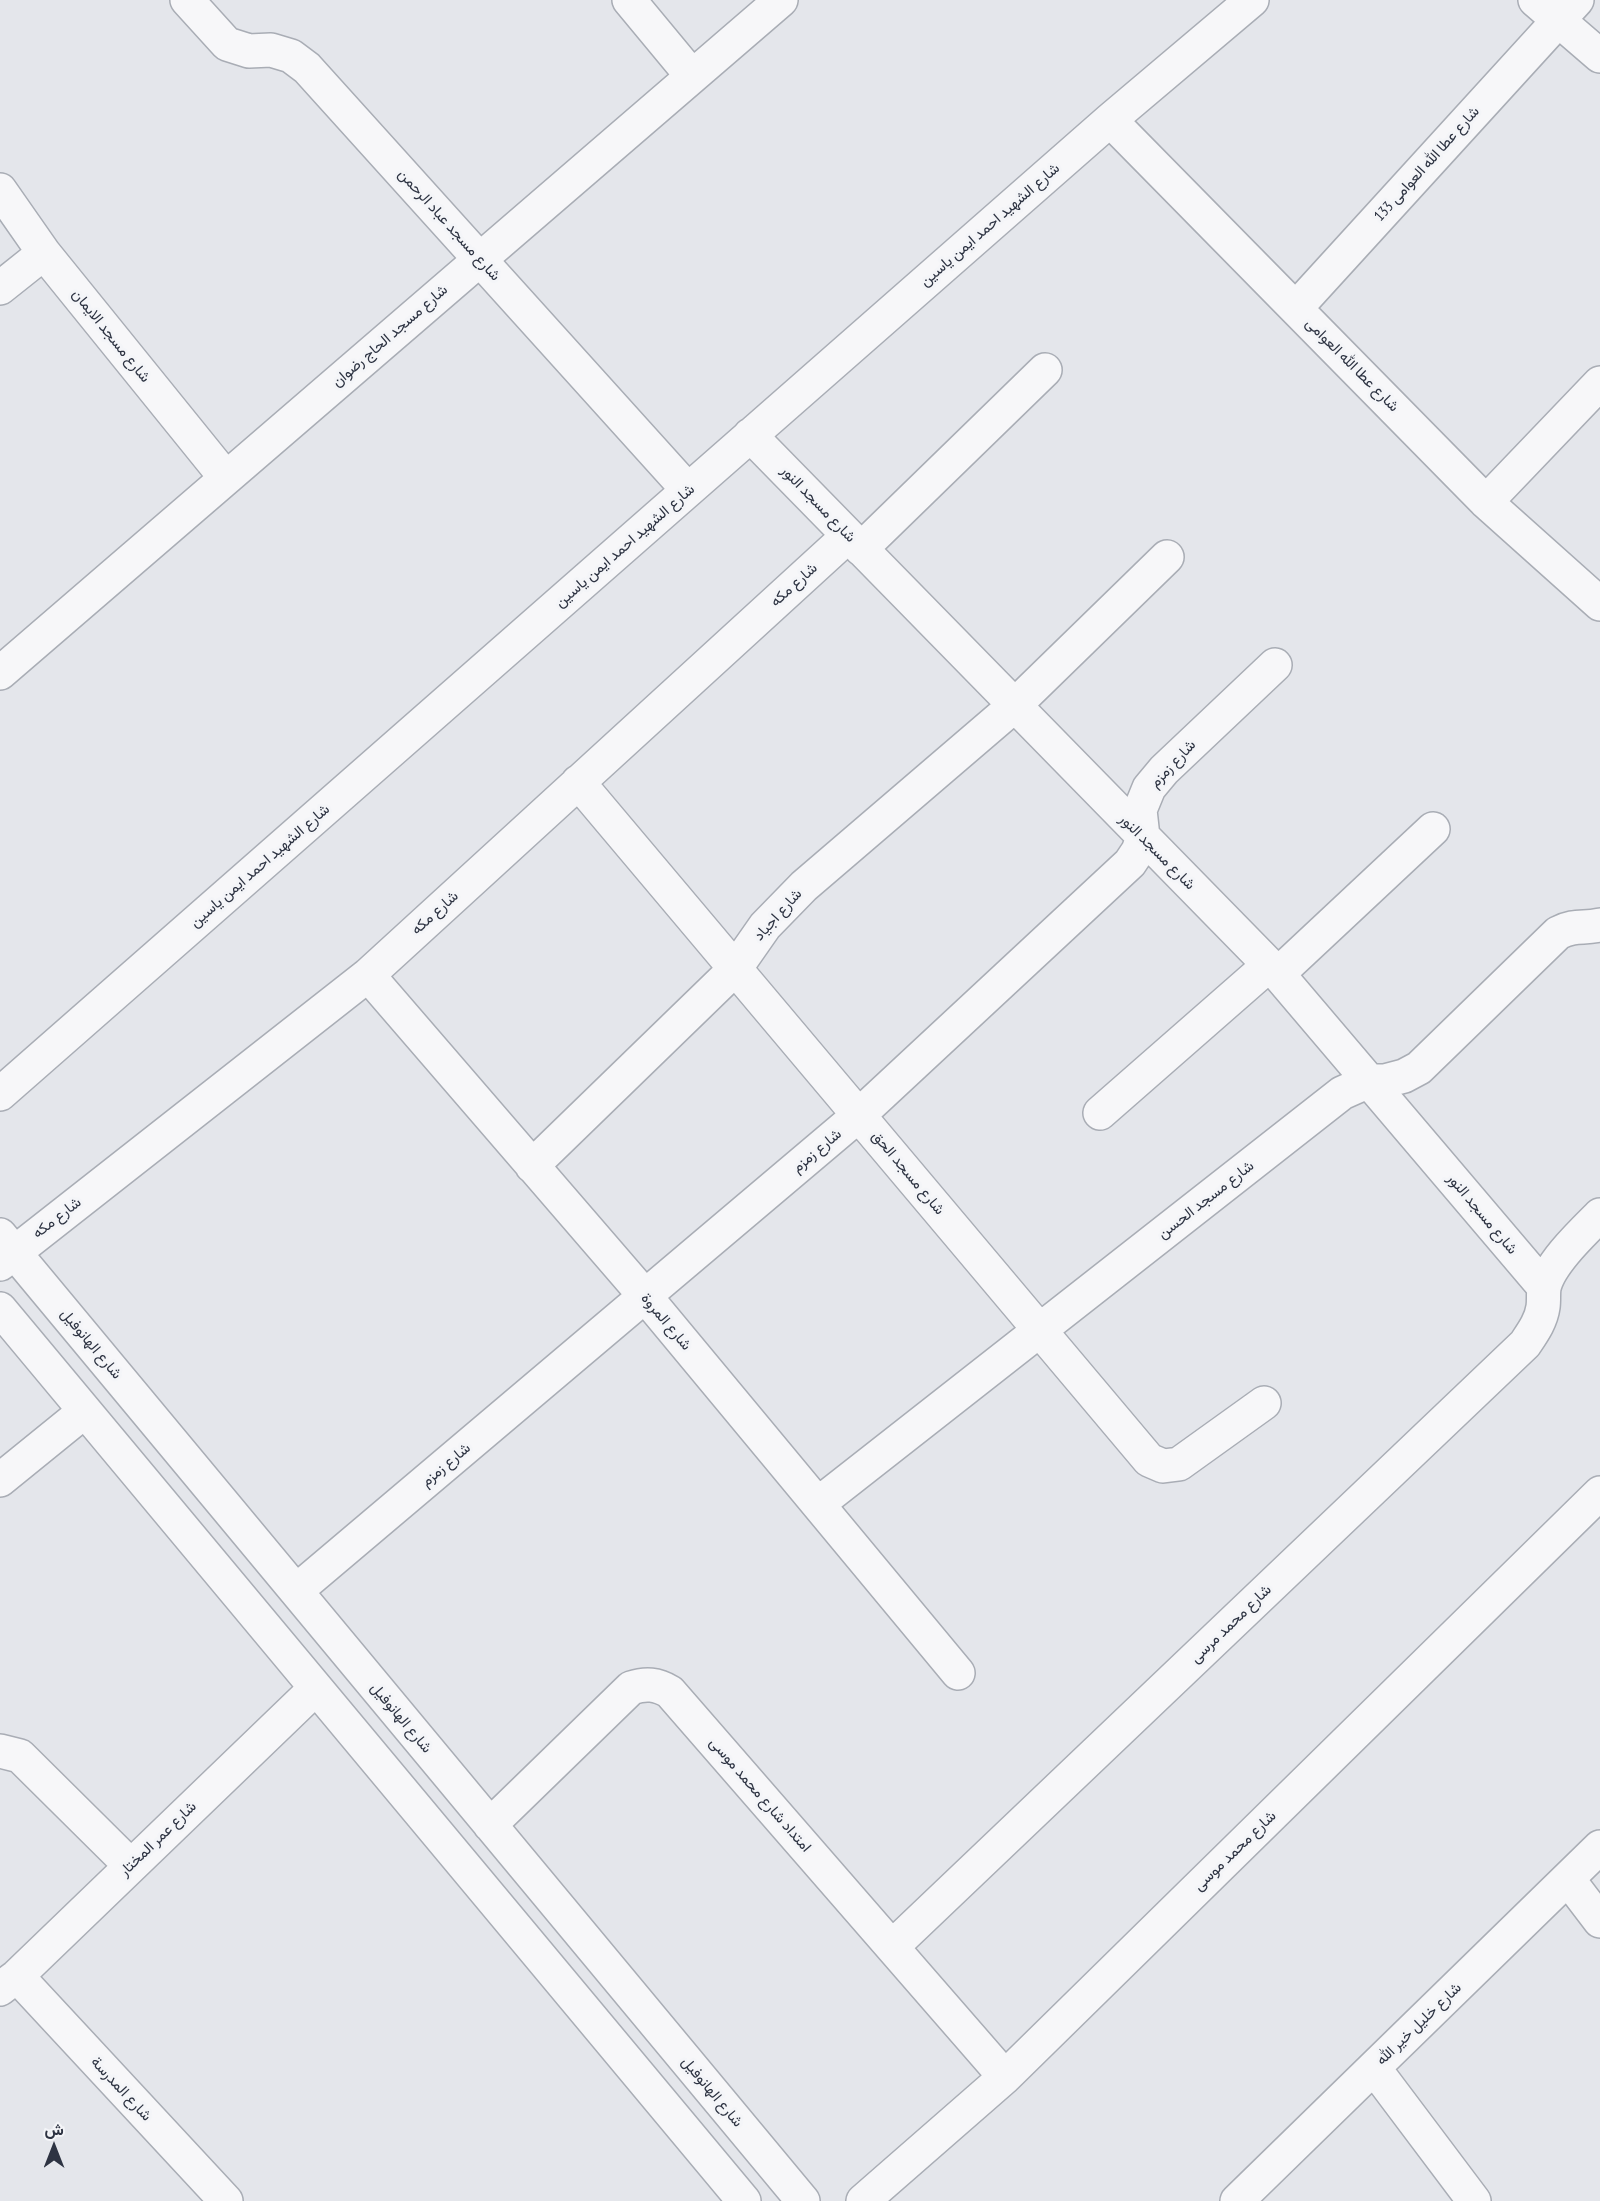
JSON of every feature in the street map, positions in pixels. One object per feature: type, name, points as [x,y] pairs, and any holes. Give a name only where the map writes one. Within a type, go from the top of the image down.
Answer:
[{"type":"street","name":"شارع مسجد عباد الرحمن","points":[[187,0],[227,44],[249,51],[271,50],[291,56],[307,68],[688,490]]},
{"type":"street","points":[[629,0],[692,76]]},
{"type":"street","name":"شارع مسجد الحاج رضوان","points":[[0,673],[781,0]]},
{"type":"street","name":"شارع الشهيد احمد ايمن ياسين","points":[[0,1094],[1110,120],[1252,0]]},
{"type":"street","points":[[1557,7],[1600,56]]},
{"type":"street","name":"شارع عطا الله العوامى 133","points":[[1296,308],[1557,7]]},
{"type":"street","name":"شارع عطا الله العوامى","points":[[1110,120],[1486,502],[1600,604]]},
{"type":"street","name":"شارع مسجد الايمان","points":[[0,190],[44,253],[226,478]]},
{"type":"street","points":[[0,288],[44,253]]},
{"type":"street","name":"شارع مكه","points":[[5,1250],[368,975],[578,782],[855,543],[1045,369]]},
{"type":"street","points":[[1486,502],[1600,383]]},
{"type":"street","name":"شارع مسجد النور","points":[[750,435],[1273,970],[1544,1287]]},
{"type":"street","name":"شارع اجياد","points":[[532,1166],[735,969],[765,926],[804,886],[1014,706],[1167,557]]},
{"type":"street","name":"شارع زمزم","points":[[296,1591],[859,1115],[1130,863],[1143,837],[1140,810],[1149,788],[1164,770],[1275,665]]},
{"type":"street","name":"شارع مسجد الحق","points":[[578,782],[1149,1460],[1163,1466],[1179,1464],[1264,1403]]},
{"type":"street","points":[[1100,1113],[1273,970],[1433,829]]},
{"type":"street","name":"شارع مسجد الحسن","points":[[818,1504],[1342,1093],[1369,1081],[1385,1081],[1404,1076],[1419,1068],[1558,933],[1575,927],[1600,924]]},
{"type":"street","name":"شارع المروة","points":[[368,975],[645,1296],[958,1673]]},
{"type":"street","points":[[1544,1287],[1559,1260],[1579,1235],[1600,1215]]},
{"type":"street","name":"شارع الهانوفيل","points":[[5,1250],[296,1591],[803,2201]]},
{"type":"street","name":"شارع محمد مرسى","points":[[892,1947],[1525,1344],[1536,1327],[1543,1308],[1544,1287]]},
{"type":"street","points":[[0,1309],[744,2201]]},
{"type":"street","points":[[0,1480],[85,1411]]},
{"type":"street","name":"شارع محمد موسى","points":[[863,2201],[1005,2077],[1600,1493]]},
{"type":"street","name":"امتداد شارع محمد موسى","points":[[490,1825],[632,1688],[651,1684],[661,1686],[670,1692],[1005,2077]]},
{"type":"street","name":"شارع عمر المختار","points":[[8,1983],[316,1688]]},
{"type":"street","points":[[0,1751],[20,1756],[131,1866]]},
{"type":"street","name":"شارع خليل خير الله","points":[[1238,2201],[1600,1848]]},
{"type":"street","points":[[1568,1879],[1600,1921]]},
{"type":"street","name":"شارع المدرسة","points":[[8,1983],[226,2201]]},
{"type":"street","points":[[1374,2068],[1474,2201]]}]
